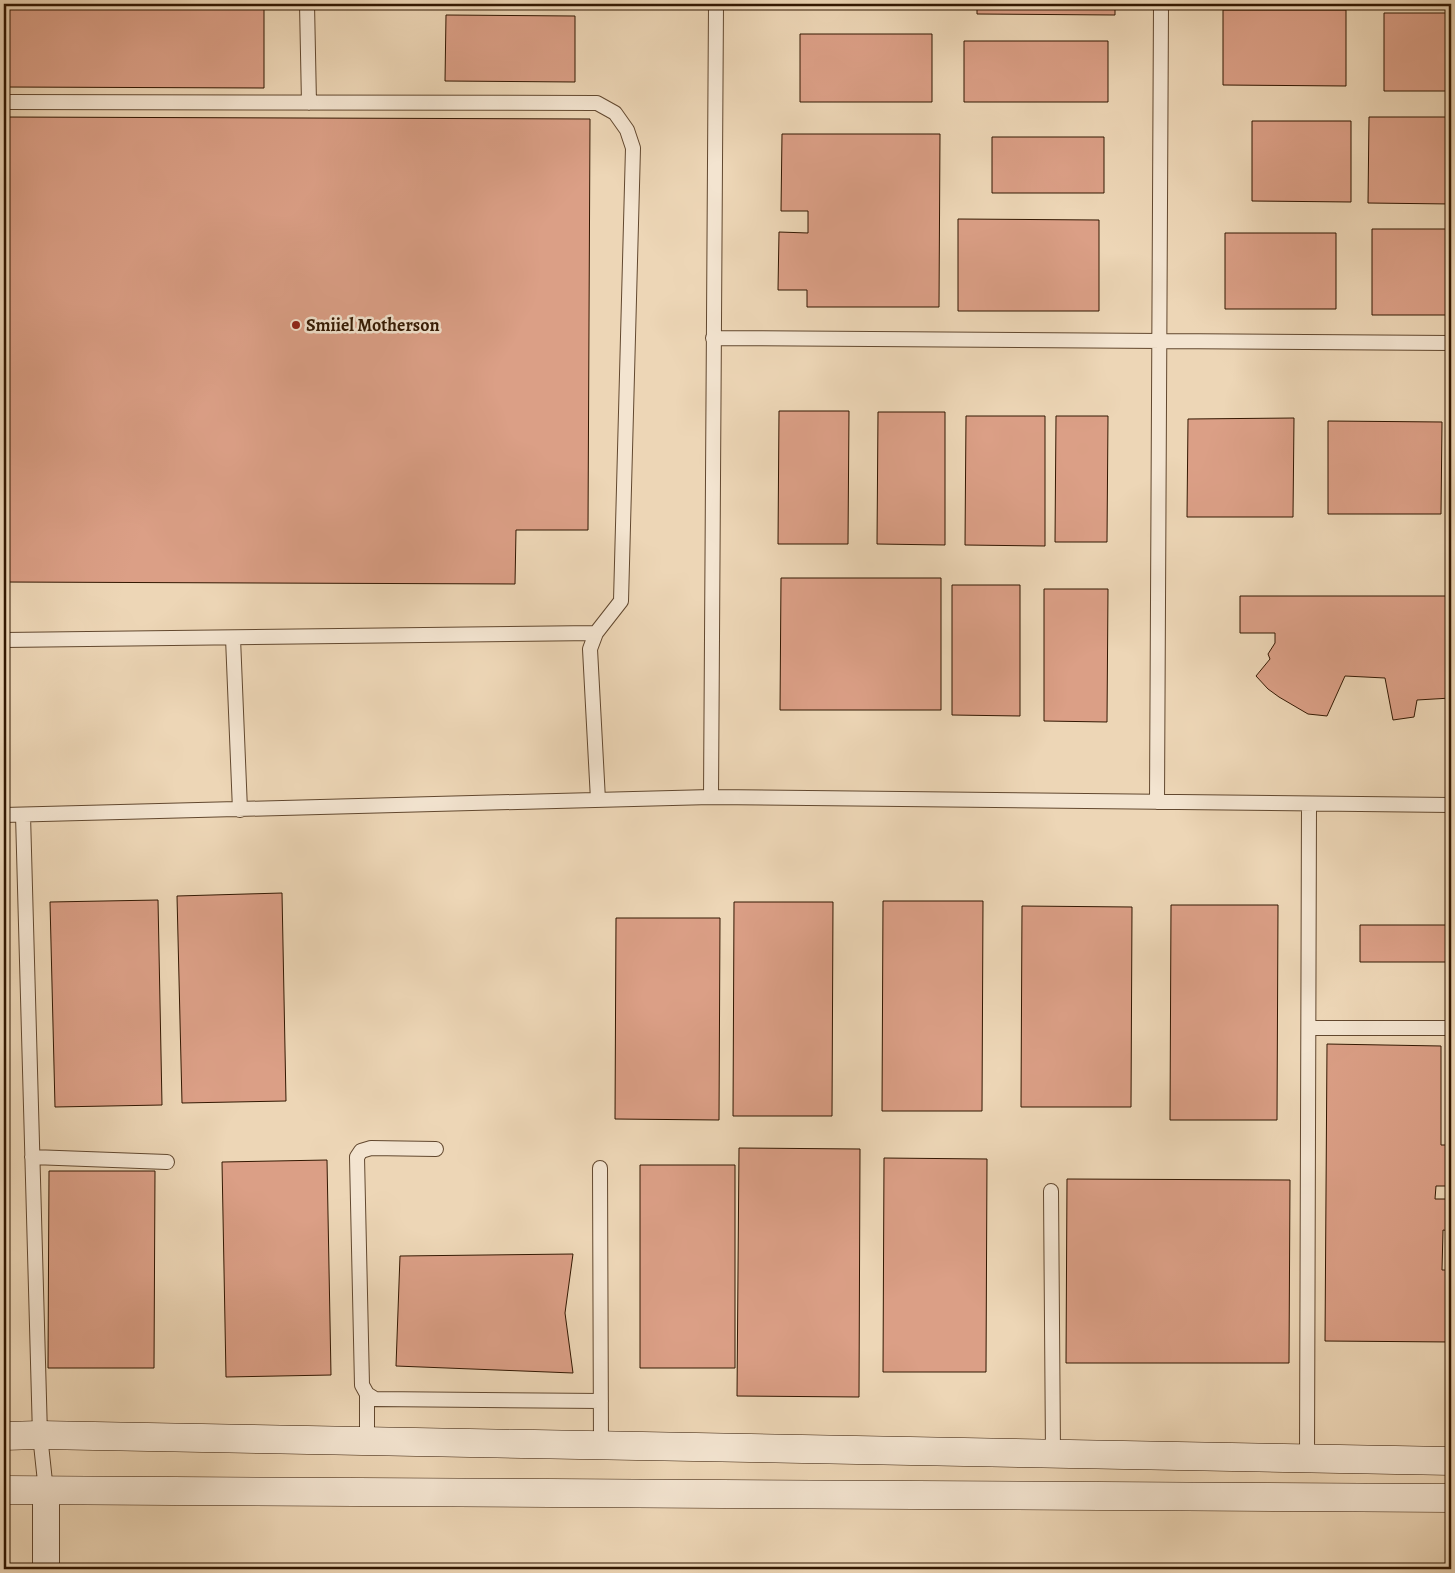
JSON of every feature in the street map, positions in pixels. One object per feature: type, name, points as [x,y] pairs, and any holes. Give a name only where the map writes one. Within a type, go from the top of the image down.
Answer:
[{"type":"street","points":[[4,1436],[40,1435],[1451,1461]]},
{"type":"street","points":[[4,1490],[1451,1498]]},
{"type":"street","points":[[46,1490],[46,1569]]},
{"type":"lane","points":[[307,4],[309,102]]},
{"type":"lane","points":[[711,797],[716,4]]},
{"type":"lane","points":[[1157,802],[1161,4]]},
{"type":"lane","points":[[4,102],[597,103],[616,113],[627,130],[633,148],[621,601],[596,633],[590,649],[598,800]]},
{"type":"lane","points":[[713,338],[1451,343]]},
{"type":"lane","points":[[4,640],[596,633]]},
{"type":"lane","points":[[233,638],[240,810]]},
{"type":"lane","points":[[4,815],[711,797],[1451,806]]},
{"type":"lane","points":[[1307,1458],[1309,804]]},
{"type":"lane","points":[[23,815],[40,1435],[46,1490]]},
{"type":"lane","points":[[1309,1028],[1451,1028]]},
{"type":"lane","points":[[367,1441],[367,1394],[362,1384],[357,1157],[361,1151],[371,1148],[436,1148]]},
{"type":"lane","points":[[32,1156],[167,1162]]},
{"type":"lane","points":[[600,1168],[601,1445]]},
{"type":"lane","points":[[1051,1192],[1054,1453]]},
{"type":"lane","points":[[367,1394],[375,1399],[600,1401]]},
{"type":"building","points":[[4,4],[264,5],[264,88],[4,87]]},
{"type":"building","points":[[947,4],[947,6],[799,5]]},
{"type":"building","points":[[977,4],[1115,4],[1115,15],[977,14]]},
{"type":"building","points":[[1223,10],[1346,10],[1346,86],[1223,85]]},
{"type":"building","points":[[1384,13],[1451,13],[1451,91],[1384,91]]},
{"type":"building","points":[[446,15],[575,16],[575,82],[445,81]]},
{"type":"building","points":[[800,34],[932,34],[932,102],[800,102]]},
{"type":"building","points":[[964,41],[1108,41],[1108,102],[964,102]]},
{"type":"building","name":"Smiiel Motherson","points":[[4,117],[590,119],[588,530],[516,530],[515,584],[4,582]]},
{"type":"building","points":[[1369,117],[1451,117],[1451,204],[1368,203]]},
{"type":"building","points":[[1252,121],[1351,121],[1351,202],[1252,201]]},
{"type":"building","points":[[782,134],[940,134],[939,307],[807,307],[807,290],[778,290],[779,232],[808,233],[808,211],[781,211]]},
{"type":"building","points":[[992,137],[1104,137],[1104,193],[992,193]]},
{"type":"building","points":[[958,219],[1099,220],[1099,311],[958,311]]},
{"type":"building","points":[[1372,229],[1451,229],[1451,315],[1372,315]]},
{"type":"building","points":[[1225,233],[1336,233],[1336,309],[1225,309]]},
{"type":"building","points":[[779,411],[849,411],[848,544],[778,544]]},
{"type":"building","points":[[878,412],[945,412],[945,545],[877,544]]},
{"type":"building","points":[[966,416],[1045,416],[1045,546],[965,545]]},
{"type":"building","points":[[1056,416],[1108,416],[1107,542],[1055,542]]},
{"type":"building","points":[[1294,418],[1293,517],[1187,517],[1188,419]]},
{"type":"building","points":[[1328,421],[1442,422],[1441,514],[1328,514]]},
{"type":"building","points":[[781,578],[941,578],[941,710],[780,710]]},
{"type":"building","points":[[952,585],[1020,585],[1020,716],[952,715]]},
{"type":"building","points":[[1044,589],[1108,589],[1107,722],[1044,721]]},
{"type":"building","points":[[1240,596],[1451,596],[1451,698],[1417,700],[1414,717],[1393,720],[1385,678],[1345,676],[1327,716],[1308,714],[1268,689],[1256,676],[1270,659],[1268,654],[1275,643],[1275,633],[1240,633]]},
{"type":"building","points":[[282,893],[286,1101],[182,1103],[177,896]]},
{"type":"building","points":[[158,900],[162,1105],[55,1107],[50,902]]},
{"type":"building","points":[[883,901],[983,901],[982,1111],[882,1111]]},
{"type":"building","points":[[734,902],[833,902],[832,1116],[733,1116]]},
{"type":"building","points":[[1171,905],[1278,905],[1277,1120],[1170,1120]]},
{"type":"building","points":[[1022,906],[1132,907],[1131,1107],[1021,1107]]},
{"type":"building","points":[[616,918],[720,918],[719,1120],[615,1119]]},
{"type":"building","points":[[1360,925],[1451,925],[1451,962],[1360,962]]},
{"type":"building","points":[[1327,1044],[1441,1046],[1441,1145],[1451,1145],[1451,1186],[1436,1186],[1435,1199],[1451,1199],[1451,1231],[1443,1230],[1442,1270],[1451,1270],[1451,1342],[1325,1341]]},
{"type":"building","points":[[739,1148],[860,1149],[859,1397],[737,1396]]},
{"type":"building","points":[[884,1158],[987,1159],[986,1372],[883,1372]]},
{"type":"building","points":[[327,1160],[331,1375],[226,1377],[222,1162]]},
{"type":"building","points":[[640,1165],[735,1165],[735,1368],[640,1368]]},
{"type":"building","points":[[49,1171],[155,1171],[154,1368],[48,1368]]},
{"type":"building","points":[[1067,1179],[1290,1180],[1289,1363],[1066,1363]]},
{"type":"building","points":[[573,1254],[565,1313],[573,1373],[396,1366],[400,1256]]},
{"type":"place","name":"Smiiel Motherson","points":[[296,325]]}]
